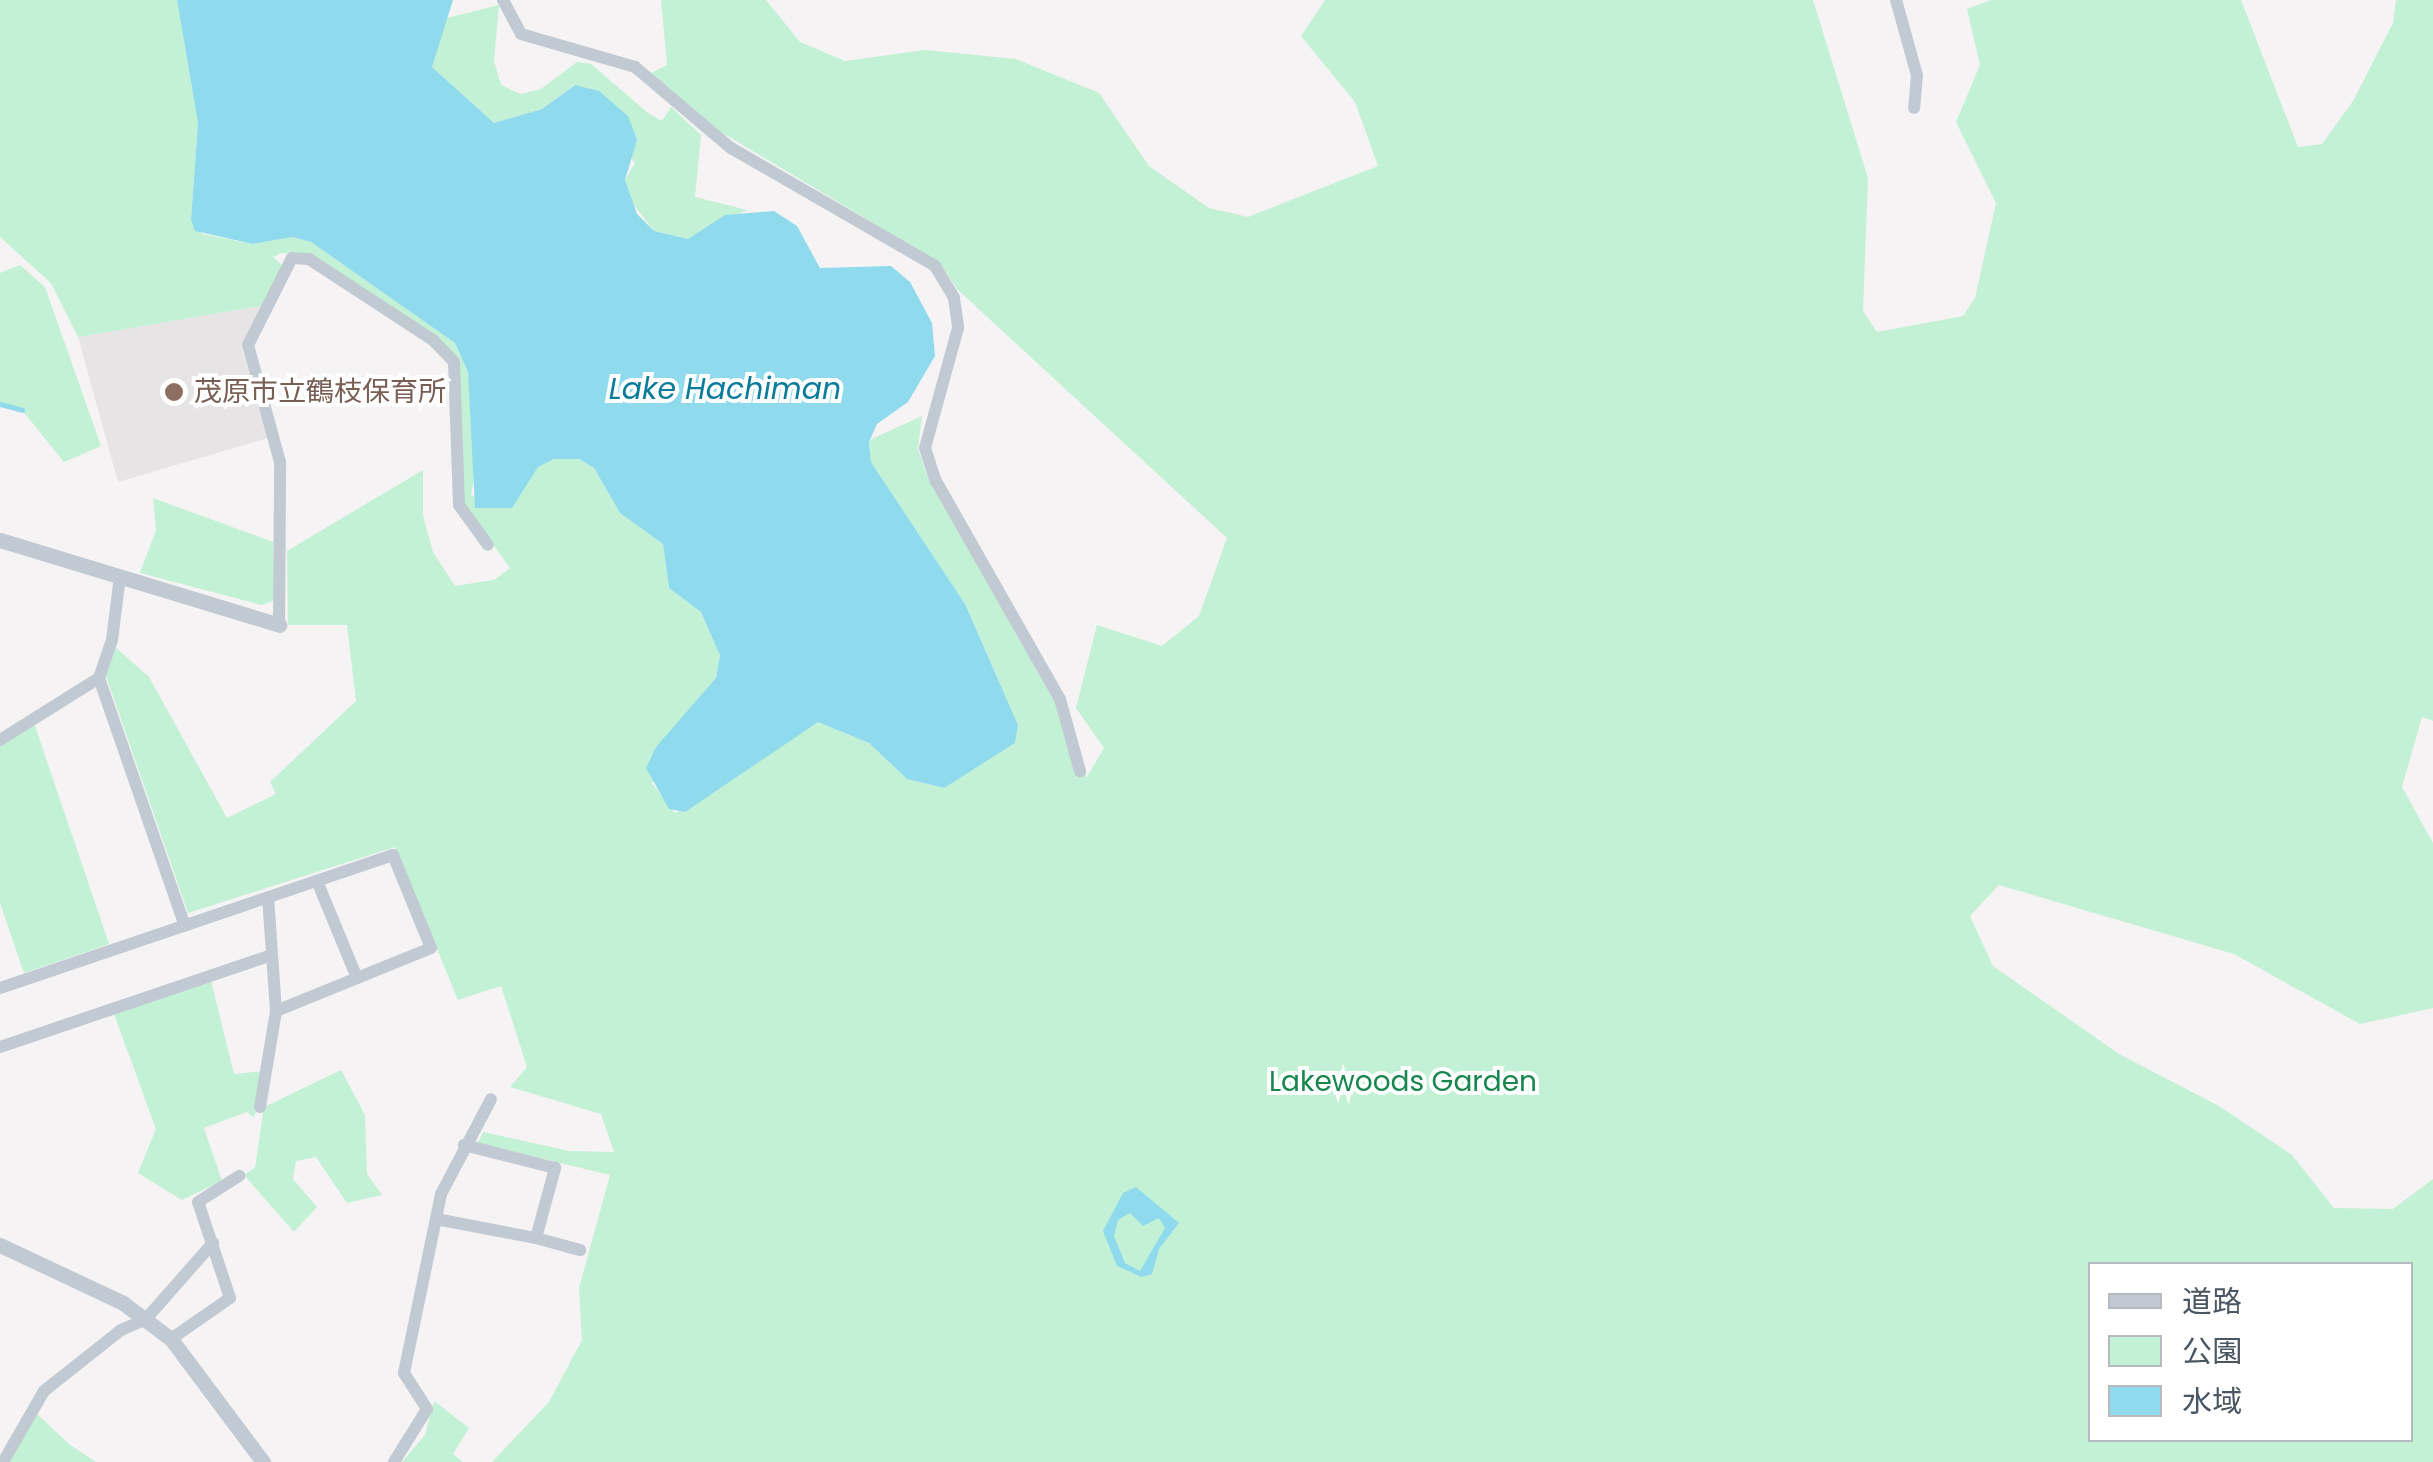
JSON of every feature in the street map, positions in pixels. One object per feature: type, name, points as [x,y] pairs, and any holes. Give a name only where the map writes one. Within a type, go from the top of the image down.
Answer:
[{"type":"street","points":[[503,0],[521,34],[635,67],[731,148],[936,266],[954,298],[958,328],[925,448],[936,480],[1060,699],[1080,771]]},
{"type":"street","points":[[1896,0],[1917,75],[1914,108]]},
{"type":"street","points":[[0,540],[279,625],[280,462],[248,345],[292,258],[309,259],[434,340],[454,362],[459,505],[488,545]]},
{"type":"street","points":[[120,576],[112,640],[99,678],[185,926]]},
{"type":"street","points":[[0,740],[99,678]]},
{"type":"street","points":[[0,988],[393,855],[431,948],[276,1011]]},
{"type":"street","points":[[317,881],[357,978]]},
{"type":"street","points":[[260,1107],[276,1011],[268,956],[268,897]]},
{"type":"street","points":[[0,1047],[268,956]]},
{"type":"street","points":[[394,1462],[427,1409],[404,1373],[436,1219],[464,1145],[491,1099]]},
{"type":"street","points":[[464,1145],[555,1168],[536,1238]]},
{"type":"street","points":[[171,1339],[230,1298],[198,1202],[239,1176]]},
{"type":"street","points":[[436,1219],[580,1250]]},
{"type":"street","points":[[3,1462],[44,1392],[120,1330],[145,1320],[213,1242]]},
{"type":"street","points":[[0,1245],[75,1278],[171,1339],[264,1462]]},
{"type":"shaded area","name":"茂原市立鶴枝保育所","points":[[261,306],[241,346],[268,438],[118,482],[78,337]]},
{"type":"green space","name":"Lakewoods Garden","points":[[0,0],[177,0],[198,123],[191,220],[202,234],[253,244],[292,237],[311,242],[455,343],[468,372],[476,469],[471,495],[512,508],[537,467],[554,459],[579,459],[594,468],[620,513],[663,544],[669,588],[701,612],[720,654],[716,678],[652,783],[675,813],[818,722],[869,743],[907,779],[943,788],[1015,743],[1018,725],[965,604],[871,462],[869,441],[922,416],[918,449],[929,480],[1058,708],[1087,777],[1104,748],[1076,708],[1097,625],[1162,646],[1199,616],[1227,538],[957,289],[940,263],[721,132],[651,73],[667,65],[661,0],[766,0],[800,42],[845,61],[925,50],[1016,59],[1099,93],[1149,166],[1209,208],[1248,217],[1378,166],[1355,102],[1301,36],[1325,0],[1813,0],[1868,178],[1863,311],[1877,332],[1963,316],[1975,298],[1996,203],[1956,122],[1980,65],[1967,9],[1991,0],[2241,0],[2298,147],[2322,144],[2353,101],[2393,23],[2396,0],[2433,0],[2433,721],[2422,717],[2402,787],[2433,843],[2433,1008],[2360,1024],[2234,954],[1999,885],[1970,916],[1993,966],[2119,1054],[2219,1106],[2292,1155],[2334,1208],[2393,1209],[2433,1179],[2433,1462],[492,1462],[549,1402],[582,1340],[579,1288],[610,1175],[478,1143],[483,1132],[569,1151],[614,1152],[601,1114],[510,1087],[527,1067],[501,986],[458,1000],[395,847],[188,913],[105,673],[115,647],[149,677],[227,818],[276,794],[270,782],[356,701],[347,625],[288,625],[287,551],[423,470],[423,516],[433,552],[455,586],[494,580],[510,568],[463,503],[458,362],[314,256],[282,253],[273,257],[283,266],[261,306],[78,337],[51,283],[0,237]]},
{"type":"green space","points":[[499,5],[494,61],[501,85],[521,94],[541,89],[577,62],[591,64],[648,113],[662,121],[671,107],[701,135],[695,197],[747,210],[688,239],[654,231],[630,200],[625,180],[635,163],[574,85],[542,109],[494,123],[431,66],[447,18]]},
{"type":"green space","points":[[20,265],[45,287],[101,446],[64,462],[22,410],[0,404],[0,273]]},
{"type":"green space","points":[[153,498],[273,542],[275,600],[262,605],[140,573],[156,530]]},
{"type":"green space","points":[[34,723],[109,944],[24,973],[0,903],[0,746]]},
{"type":"green space","points":[[211,981],[234,1074],[265,1071],[254,1118],[247,1112],[204,1128],[222,1181],[182,1200],[138,1173],[156,1129],[114,1014]]},
{"type":"green space","points":[[341,1070],[365,1115],[367,1174],[382,1195],[347,1203],[316,1157],[296,1161],[293,1179],[317,1207],[294,1232],[244,1175],[255,1168],[264,1107]]},
{"type":"green space","points":[[434,1401],[469,1428],[453,1454],[463,1462],[402,1462],[425,1435]]},
{"type":"green space","points":[[34,1411],[69,1444],[96,1462],[6,1462]]},
{"type":"water","name":"Lake Hachiman","points":[[177,0],[453,0],[432,67],[494,123],[542,109],[575,85],[599,91],[628,116],[637,140],[625,180],[637,214],[654,231],[688,239],[725,215],[774,211],[797,226],[820,268],[891,266],[910,282],[932,323],[935,356],[908,402],[877,424],[869,442],[871,462],[965,604],[1018,725],[1015,743],[944,788],[907,779],[869,743],[818,722],[685,812],[669,809],[646,768],[656,747],[716,678],[720,655],[701,612],[669,588],[663,544],[620,513],[594,468],[579,459],[554,459],[538,467],[512,508],[475,508],[468,372],[455,343],[311,242],[292,237],[253,244],[195,231],[191,220],[198,123]]},
{"type":"water","points":[[1136,1187],[1179,1223],[1159,1249],[1152,1274],[1142,1277],[1117,1266],[1103,1231],[1123,1193]],"holes":[[[1130,1213],[1143,1226],[1159,1218],[1165,1228],[1140,1271],[1125,1263],[1114,1236],[1118,1220]]]},
{"type":"waterway","points":[[0,404],[22,410]]},
{"type":"place","name":"茂原市立鶴枝保育所","points":[[174,392]]}]
